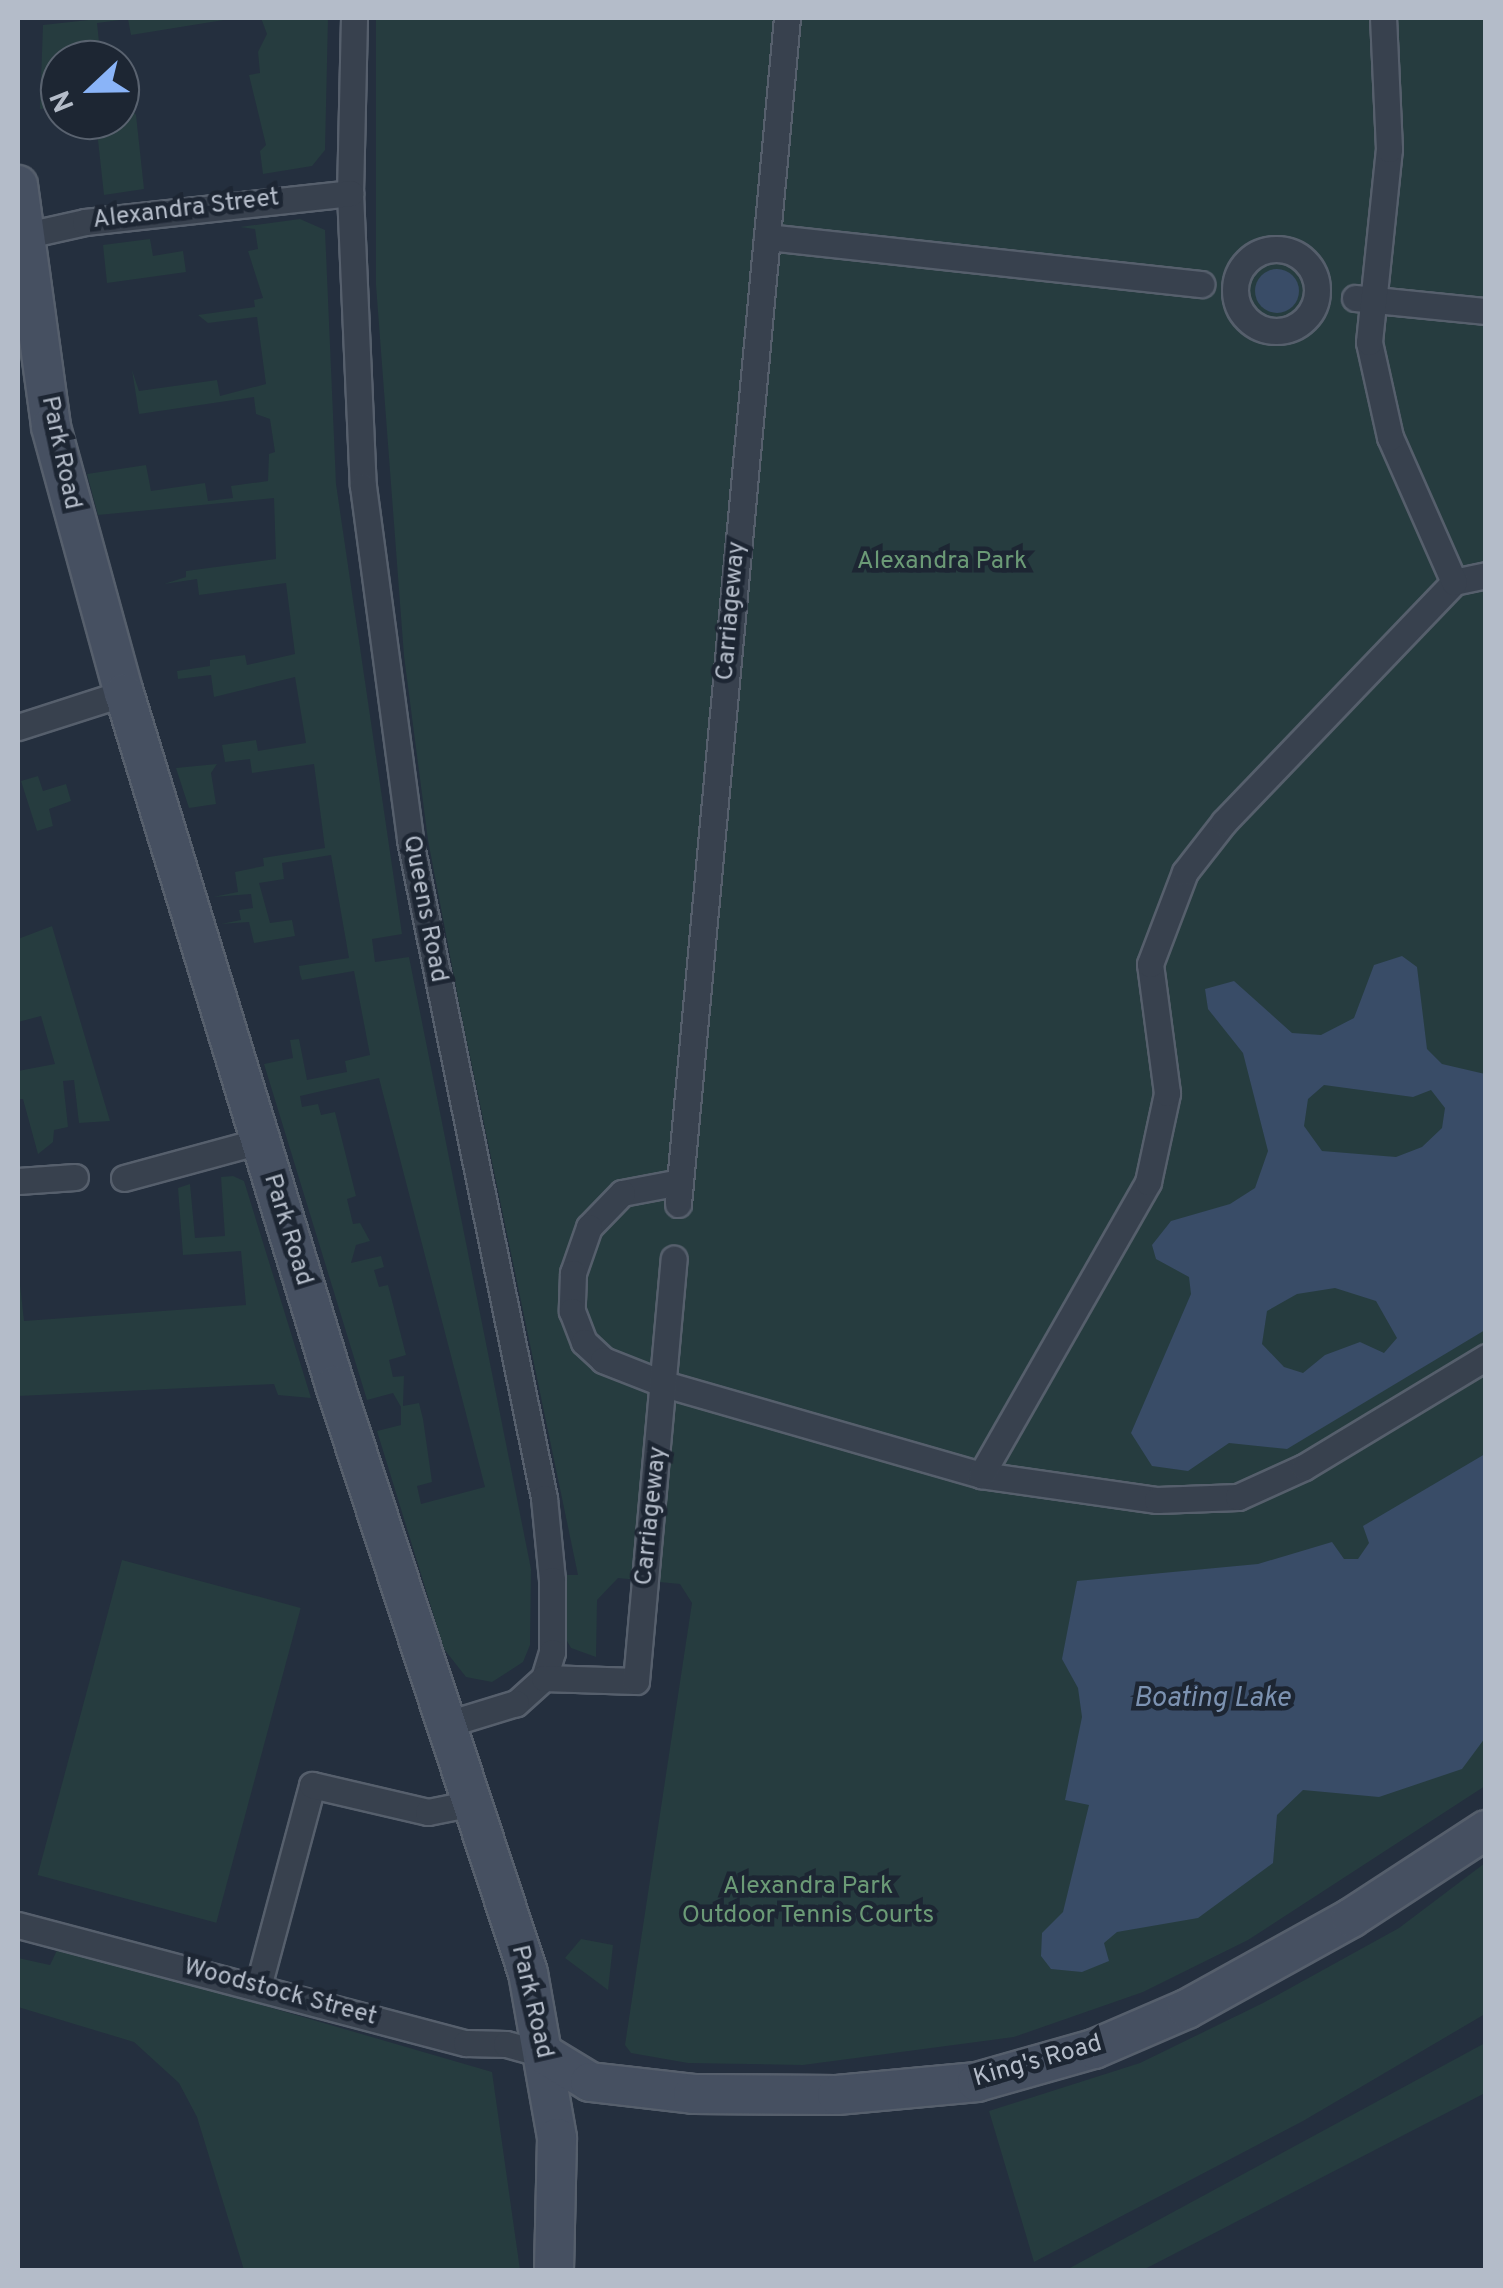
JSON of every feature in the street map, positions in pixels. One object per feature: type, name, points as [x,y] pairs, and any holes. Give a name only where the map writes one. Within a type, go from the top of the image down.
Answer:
[{"type":"street","name":"Queens Road","points":[[354,18],[350,192],[362,486],[410,840],[544,1498],[552,1652],[544,1678]]},
{"type":"street","name":"Carriageway","points":[[664,1384],[603,1360],[584,1342],[572,1310],[573,1273],[589,1227],[622,1193],[679,1193],[787,18]]},
{"type":"street","points":[[1345,297],[1388,175],[1382,18]]},
{"type":"street","name":"Park Road","points":[[18,186],[20,235],[60,469],[124,694],[444,1726],[528,1972],[557,2138],[554,2270]]},
{"type":"street","name":"Alexandra Street","points":[[20,235],[246,202],[350,192]]},
{"type":"street","points":[[767,237],[1215,285],[1242,314],[1272,331],[1300,322],[1345,297],[1486,311]]},
{"type":"street","points":[[1215,285],[1246,260],[1283,249],[1345,297],[1369,342],[1381,409],[1454,582]]},
{"type":"street","points":[[981,1474],[1148,1182],[1168,1093],[1150,964],[1185,872],[1224,822],[1454,582],[1486,575]]},
{"type":"street","points":[[18,727],[124,694]]},
{"type":"street","points":[[124,1178],[260,1141]]},
{"type":"street","points":[[18,1181],[75,1178]]},
{"type":"street","name":"Carriageway","points":[[544,1678],[636,1681],[674,1258]]},
{"type":"street","points":[[664,1384],[981,1474],[1157,1500],[1238,1497],[1304,1467],[1486,1357]]},
{"type":"street","points":[[444,1726],[516,1703],[544,1678]]},
{"type":"street","points":[[258,1987],[312,1786],[428,1812],[472,1803]]},
{"type":"street","name":"King's Road","points":[[544,2054],[590,2082],[693,2094],[837,2095],[977,2082],[1094,2049],[1186,2009],[1351,1918],[1486,1830]]},
{"type":"street","name":"Woodstock Street","points":[[18,1924],[466,2043],[506,2044],[544,2054]]},
{"type":"green space","points":[[107,18],[236,18],[131,35],[128,19],[97,23],[99,40],[42,40],[43,25]]},
{"type":"green space","points":[[261,18],[328,18],[325,150],[312,166],[263,174],[260,151],[266,145],[249,75],[260,73],[258,52],[267,34]]},
{"type":"green space","name":"Alexandra Park","points":[[376,18],[1485,18],[1485,1786],[1248,1940],[1143,1992],[1014,2037],[803,2065],[688,2063],[631,2053],[625,2045],[692,1603],[680,1584],[618,1578],[597,1600],[596,1657],[571,1648],[563,1634],[562,1575],[578,1575],[428,840],[404,656],[376,285]]},
{"type":"green space","points":[[98,140],[139,140],[144,189],[104,195]]},
{"type":"green space","points":[[300,219],[325,230],[336,484],[402,934],[372,939],[375,962],[409,957],[531,1569],[530,1645],[523,1662],[492,1682],[466,1677],[444,1649],[377,1431],[401,1425],[401,1407],[393,1393],[367,1400],[264,1064],[293,1058],[290,1040],[299,1039],[307,1080],[347,1072],[345,1061],[370,1055],[354,971],[302,980],[300,974],[299,966],[349,958],[331,855],[282,863],[284,879],[259,883],[270,923],[292,920],[295,936],[254,943],[249,922],[221,924],[241,920],[239,910],[253,908],[251,894],[213,897],[238,892],[235,872],[264,866],[263,858],[325,848],[314,764],[252,773],[250,759],[225,762],[222,745],[256,740],[258,751],[306,743],[295,677],[214,697],[211,675],[178,679],[177,671],[210,666],[210,660],[245,655],[247,665],[295,654],[286,583],[199,595],[197,579],[164,584],[186,577],[186,571],[276,559],[274,498],[98,515],[87,474],[146,465],[151,491],[205,483],[208,501],[233,498],[231,486],[268,481],[269,454],[275,452],[270,419],[256,414],[254,397],[139,414],[132,370],[139,391],[217,380],[220,396],[266,384],[257,317],[208,323],[198,315],[255,307],[254,300],[263,298],[248,251],[258,249],[255,229],[240,227]],"holes":[[[379,1078],[485,1487],[421,1504],[417,1486],[432,1482],[423,1419],[419,1403],[403,1406],[404,1376],[393,1377],[389,1360],[406,1355],[388,1285],[379,1287],[374,1270],[384,1267],[381,1256],[351,1263],[356,1245],[370,1241],[360,1223],[353,1224],[347,1199],[356,1196],[335,1112],[321,1115],[318,1104],[302,1107],[300,1096]]]},
{"type":"green space","points":[[150,239],[153,256],[183,251],[186,272],[107,283],[103,245]]},
{"type":"green space","points":[[217,764],[211,773],[216,804],[189,808],[176,768]]},
{"type":"green space","points":[[38,776],[43,791],[66,784],[71,801],[49,809],[53,826],[37,831],[21,781]]},
{"type":"green space","points":[[52,926],[110,1121],[79,1123],[74,1080],[63,1081],[68,1127],[54,1130],[53,1142],[38,1154],[23,1099],[18,1099],[18,1071],[55,1064],[41,1016],[18,1022],[18,939]]},
{"type":"green space","points":[[233,1176],[244,1181],[311,1398],[278,1395],[274,1384],[18,1396],[18,1266],[24,1321],[246,1305],[241,1251],[183,1255],[178,1188],[190,1184],[195,1238],[225,1236],[221,1177]]},
{"type":"green space","points":[[122,1560],[301,1608],[216,1923],[38,1875]]},
{"type":"green space","points":[[1485,1863],[1485,2014],[1303,2121],[1034,2262],[989,2111],[1140,2063],[1263,2003],[1399,1928]]},
{"type":"green space","points":[[581,1939],[613,1945],[608,1990],[565,1958]]},
{"type":"green space","points":[[59,1946],[492,2072],[520,2270],[244,2270],[197,2117],[179,2083],[134,2042],[18,2007],[18,1958],[50,1965]]},
{"type":"green space","points":[[1485,2043],[1485,2093],[1143,2270],[1068,2269]]},
{"type":"water","points":[[1277,269],[1293,275],[1299,291],[1293,307],[1277,313],[1261,307],[1255,291],[1261,275]]},
{"type":"water","points":[[1402,956],[1417,967],[1427,1049],[1442,1064],[1485,1074],[1485,1330],[1287,1449],[1229,1443],[1188,1471],[1152,1466],[1131,1433],[1191,1294],[1189,1277],[1156,1259],[1152,1245],[1171,1221],[1230,1204],[1255,1188],[1268,1151],[1243,1053],[1208,1009],[1205,989],[1234,981],[1292,1033],[1321,1035],[1354,1018],[1374,965]],"holes":[[[1324,1085],[1413,1097],[1431,1090],[1445,1108],[1442,1128],[1422,1147],[1396,1157],[1322,1151],[1304,1126],[1308,1099]],[[1335,1288],[1376,1301],[1397,1338],[1384,1353],[1360,1342],[1325,1355],[1303,1373],[1284,1367],[1262,1344],[1267,1311],[1297,1294]]]},
{"type":"water","name":"Boating Lake","points":[[1485,1454],[1485,1738],[1462,1769],[1379,1797],[1303,1790],[1277,1815],[1273,1863],[1198,1918],[1117,1932],[1104,1943],[1109,1961],[1082,1972],[1051,1969],[1041,1956],[1042,1933],[1063,1912],[1089,1805],[1065,1800],[1082,1717],[1078,1688],[1062,1659],[1077,1581],[1258,1564],[1332,1542],[1344,1559],[1358,1559],[1369,1543],[1363,1526]]},
{"type":"park label","name":"Alexandra Park Outdoor Tennis Courts","points":[[808,1902]]}]
